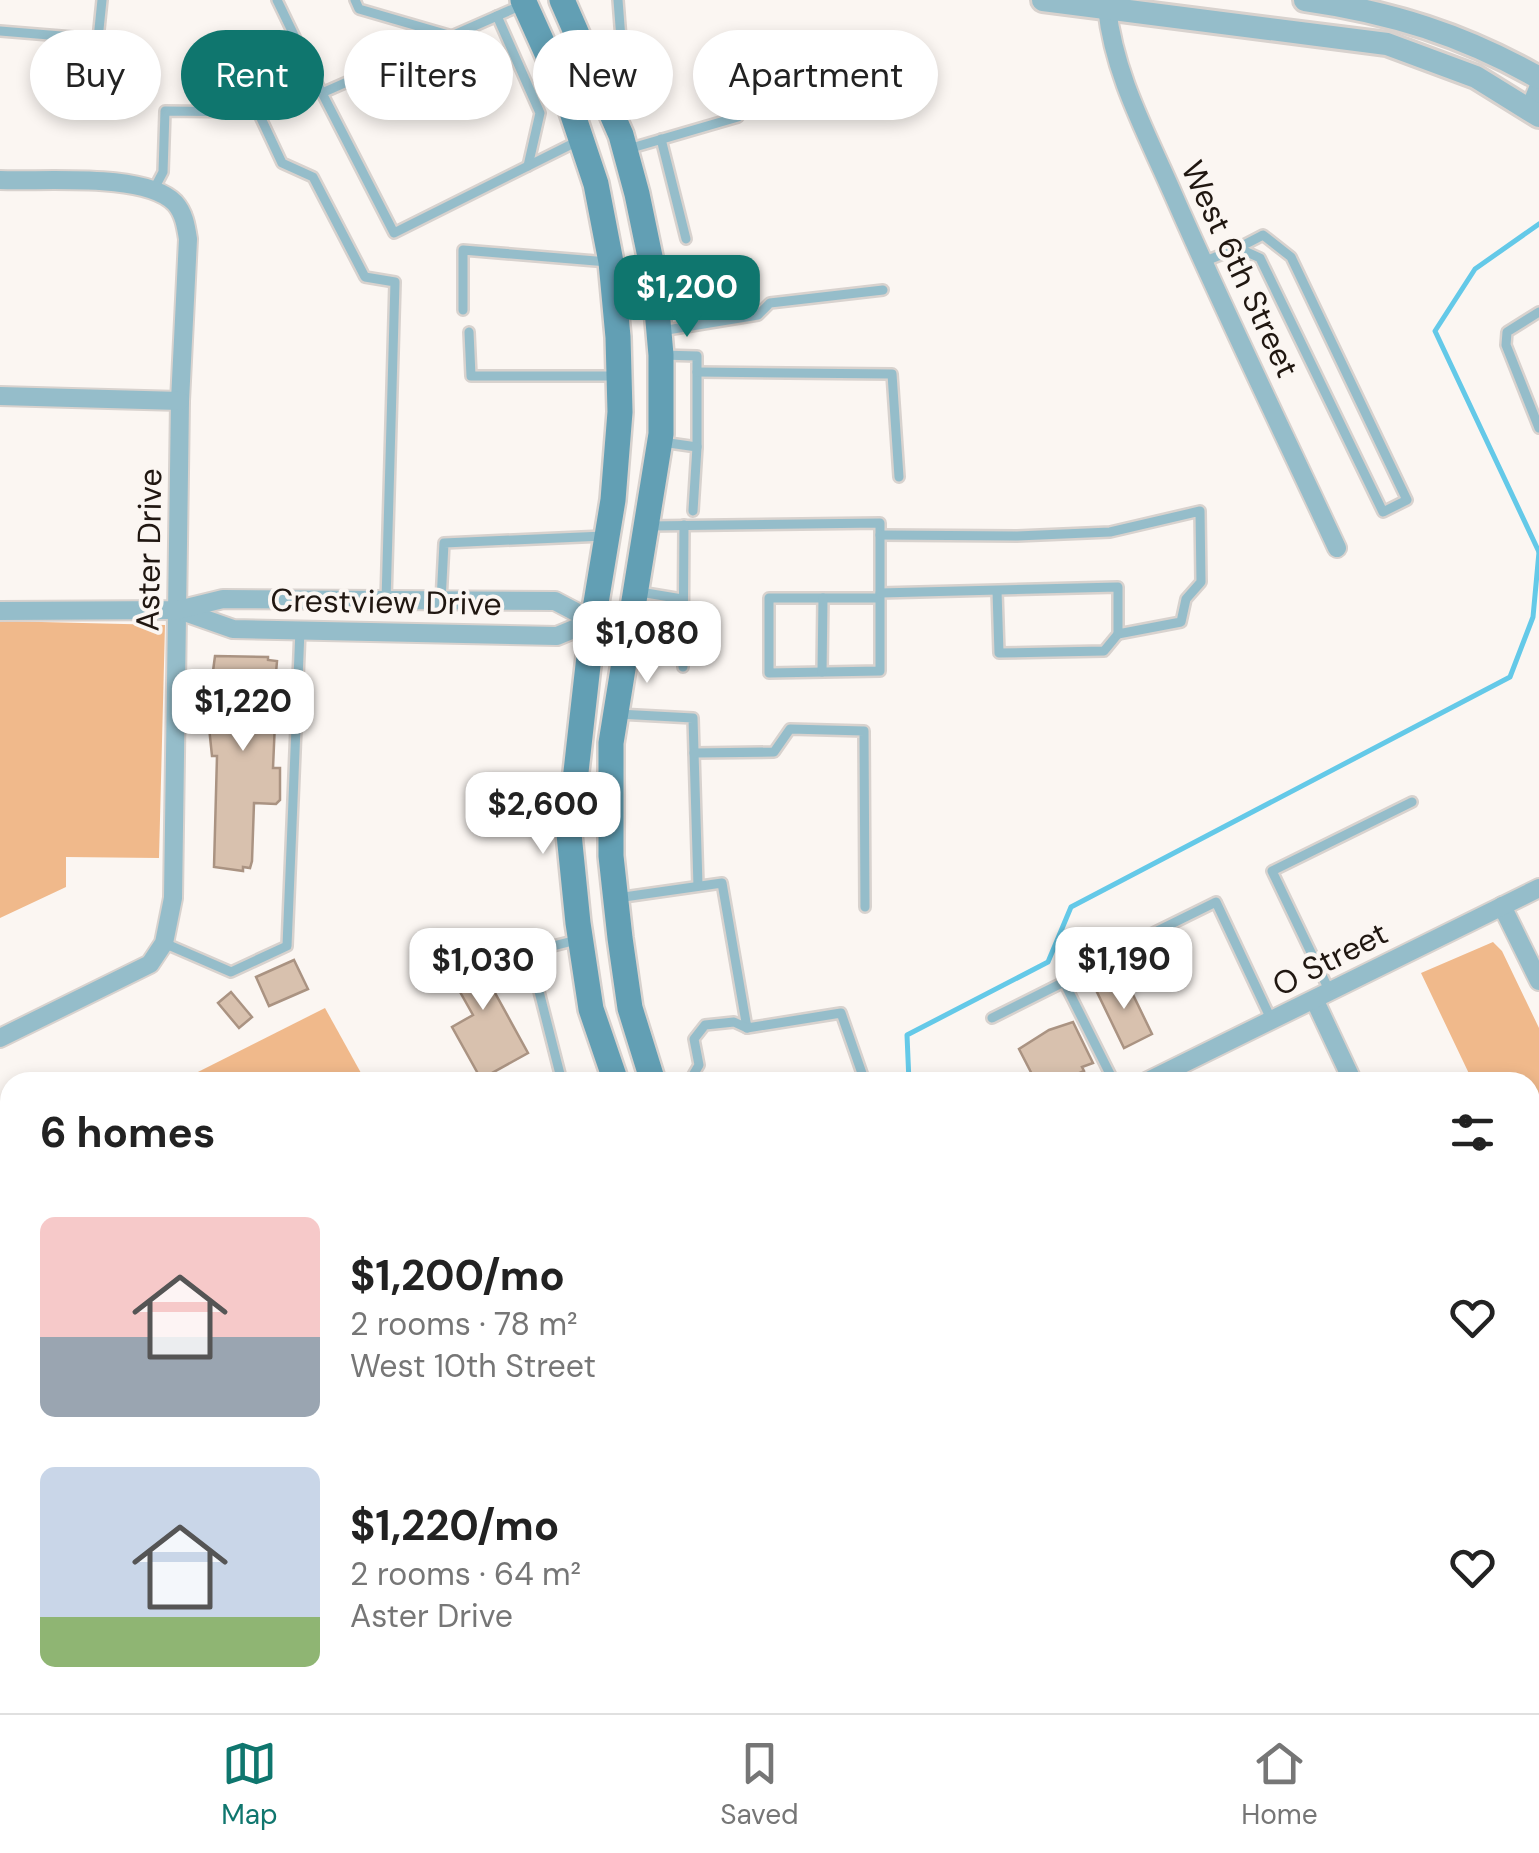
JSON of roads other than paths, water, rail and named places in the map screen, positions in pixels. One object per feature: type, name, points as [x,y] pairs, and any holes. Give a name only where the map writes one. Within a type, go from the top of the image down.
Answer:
[{"type":"main road","points":[[524,2],[568,100],[596,184],[611,262],[620,412],[568,834],[591,1009],[613,1072]]},
{"type":"main road","points":[[614,120],[625,150],[654,276],[659,343],[660,442],[611,743],[611,856],[630,1008],[650,1072]]},
{"type":"street","points":[[1043,0],[1107,4],[1387,44],[1536,103]]},
{"type":"street","points":[[1305,0],[1434,28],[1471,42],[1539,78]]},
{"type":"street","name":"West 6th Street","points":[[1107,4],[1120,74],[1337,548]]},
{"type":"street","points":[[0,180],[126,184],[154,189]]},
{"type":"street","name":"Aster Drive","points":[[154,189],[178,206],[188,239],[180,400],[172,898],[164,942]]},
{"type":"street","points":[[0,396],[180,400]]},
{"type":"street","name":"Crestview Drive","points":[[0,611],[178,610],[223,598],[554,601],[593,621]]},
{"type":"street","name":"Crestview Drive","points":[[178,610],[234,629],[557,636],[593,621],[630,621]]},
{"type":"street","name":"O Street","points":[[1167,1072],[1539,888]]},
{"type":"street","points":[[1502,906],[1539,981]]},
{"type":"street","points":[[0,1038],[127,978],[150,964],[164,942]]},
{"type":"street","points":[[1323,997],[1349,1072]]},
{"type":"lane","points":[[0,31],[98,39],[102,0]]},
{"type":"lane","points":[[277,0],[292,30]]},
{"type":"lane","points":[[355,0],[359,9],[431,30]]},
{"type":"lane","points":[[618,0],[620,30]]},
{"type":"lane","points":[[466,30],[524,2]]},
{"type":"lane","points":[[497,16],[540,113],[528,166]]},
{"type":"lane","points":[[324,97],[394,233],[581,140]]},
{"type":"lane","points":[[154,189],[164,172],[165,111],[258,112],[282,163],[313,177],[365,277],[394,282],[386,601]]},
{"type":"lane","points":[[625,150],[728,120]]},
{"type":"lane","points":[[661,139],[686,240]]},
{"type":"lane","points":[[1203,262],[1263,235],[1292,256],[1407,500],[1383,512],[1260,258],[1238,248]]},
{"type":"lane","points":[[463,310],[462,250],[611,262]]},
{"type":"lane","points":[[659,343],[758,315],[770,303],[883,290]]},
{"type":"lane","points":[[1539,312],[1506,332],[1506,345],[1539,428]]},
{"type":"lane","points":[[469,332],[471,376],[618,376]]},
{"type":"lane","points":[[659,343],[698,356],[692,511]]},
{"type":"lane","points":[[697,372],[892,374],[899,477]]},
{"type":"lane","points":[[660,442],[697,447]]},
{"type":"lane","points":[[880,535],[1110,532],[1200,510],[1201,582],[1186,600],[1181,622],[1118,634]]},
{"type":"lane","points":[[645,526],[880,524],[880,535],[880,596],[880,672],[769,673],[769,598],[823,598],[880,596],[997,591],[1118,587],[1118,634],[1104,651],[999,654],[997,591]]},
{"type":"lane","points":[[683,668],[684,525]]},
{"type":"lane","points":[[441,601],[444,543],[607,536]]},
{"type":"lane","points":[[634,592],[682,599]]},
{"type":"lane","points":[[822,672],[823,598]]},
{"type":"lane","points":[[164,942],[232,972],[287,946],[300,630]]},
{"type":"lane","points":[[615,714],[692,718],[698,886]]},
{"type":"lane","points":[[694,753],[774,752],[790,729],[864,731],[864,906]]},
{"type":"lane","points":[[1323,997],[1272,871],[1412,802]]},
{"type":"lane","points":[[616,898],[722,883],[747,1028]]},
{"type":"lane","points":[[1084,967],[1216,902],[1272,1021]]},
{"type":"lane","points":[[559,1072],[529,952],[580,939]]},
{"type":"lane","points":[[992,1018],[1064,982],[1109,1072]]},
{"type":"lane","points":[[695,1072],[699,1065],[694,1039],[705,1025],[734,1022],[747,1028],[841,1013],[861,1072]]},
{"type":"waterway","points":[[1539,224],[1475,269],[1435,331],[1539,552]]},
{"type":"waterway","points":[[909,1072],[907,1035],[1048,962],[1071,907],[1510,677],[1533,617],[1539,552]]}]
